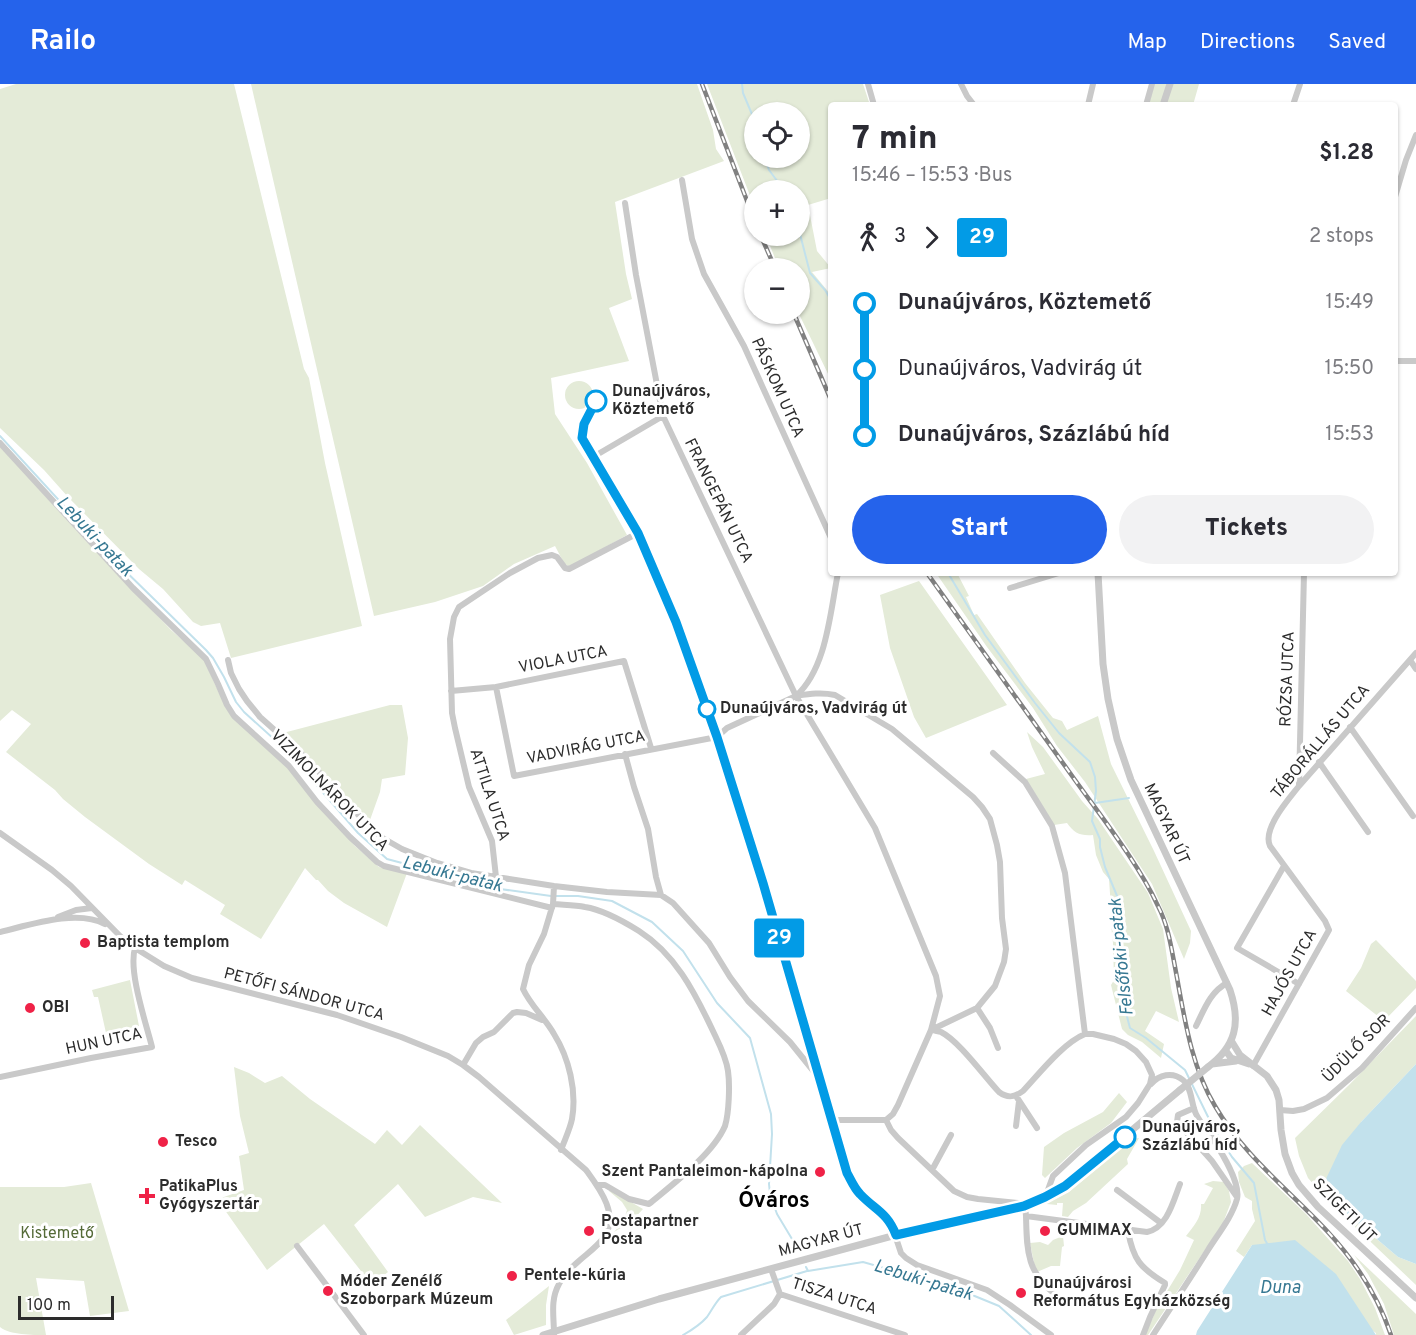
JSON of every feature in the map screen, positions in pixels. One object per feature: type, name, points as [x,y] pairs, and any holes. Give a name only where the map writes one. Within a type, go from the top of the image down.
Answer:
[{"type":"street","points":[[868,84],[873,102]]},
{"type":"street","points":[[961,84],[972,102]]},
{"type":"street","points":[[1089,102],[1094,84]]},
{"type":"street","points":[[1147,102],[1152,84]]},
{"type":"street","points":[[1164,102],[1170,84]]},
{"type":"street","points":[[1294,102],[1300,84]]},
{"type":"street","points":[[1398,187],[1416,135]]},
{"type":"street","name":"PÁSKOM UTCA","points":[[682,180],[692,239],[704,274],[744,346],[828,531]]},
{"type":"street","name":"FRANGEPÁN UTCA","points":[[625,203],[636,275],[663,416],[796,696],[875,828],[936,976],[940,996],[931,1030],[898,1105],[886,1120]]},
{"type":"street","points":[[1398,361],[1416,361]]},
{"type":"street","points":[[593,457],[663,416]]},
{"type":"street","points":[[582,438],[638,533],[676,622],[717,737],[763,883],[847,1173],[859,1193],[891,1223],[901,1253],[906,1258],[917,1265],[987,1290],[1051,1335]]},
{"type":"street","name":"VIZIMOLNÁROK UTCA","points":[[0,443],[133,588],[206,659],[234,716],[289,766],[317,802],[377,862],[384,866],[492,894],[553,906],[586,907],[604,912],[640,931],[665,952],[695,994],[724,1054],[729,1072],[728,1104],[725,1124],[717,1141],[701,1159],[649,1204]]},
{"type":"street","name":"ATTILA UTCA","points":[[496,877],[492,841],[469,787],[452,713],[450,639],[454,617],[459,607],[510,573],[538,558],[552,555],[569,569],[638,533]]},
{"type":"street","points":[[796,696],[820,660],[837,576]]},
{"type":"street","points":[[1010,588],[1049,576]]},
{"type":"street","name":"MAGYAR ÚT","points":[[543,1335],[659,1299],[772,1272],[896,1235],[1028,1205],[1065,1186],[1226,1051],[1232,1042],[1236,1014],[1234,1001],[1131,780],[1117,739],[1103,664],[1098,576]]},
{"type":"street","name":"RÓZSA UTCA","points":[[1299,786],[1304,576]]},
{"type":"street","name":"TÁBORÁLLÁS UTCA","points":[[1284,866],[1270,846],[1268,837],[1281,809],[1319,762],[1416,653]]},
{"type":"street","points":[[228,660],[231,673],[247,701],[260,717],[306,758],[347,804],[381,837],[402,849],[471,873],[554,886],[661,895],[673,903],[709,943],[748,1001],[790,1042],[821,1081]]},
{"type":"street","points":[[1410,660],[1416,669]]},
{"type":"street","name":"VIOLA UTCA","points":[[451,691],[496,687],[624,661],[651,748]]},
{"type":"street","name":"VADVIRÁG UTCA","points":[[496,687],[514,776],[717,737]]},
{"type":"street","points":[[717,737],[727,728],[796,696],[814,693],[835,695],[892,729],[982,807],[990,819],[998,845],[1006,949],[1004,962],[995,986],[977,1008],[931,1030]]},
{"type":"street","points":[[1350,727],[1413,816]]},
{"type":"street","points":[[993,753],[1025,782],[1052,826],[1065,873],[1085,1034]]},
{"type":"street","points":[[625,754],[648,829],[661,895]]},
{"type":"street","points":[[1319,762],[1368,832]]},
{"type":"street","name":"PETŐFI SÁNDOR UTCA","points":[[0,833],[71,886],[135,948],[164,966],[192,978],[338,1015],[425,1045],[463,1065],[586,1170],[597,1185],[608,1208],[609,1227],[604,1238],[559,1282],[554,1299],[554,1333]]},
{"type":"street","points":[[1284,866],[1238,948],[1299,984]]},
{"type":"street","name":"HAJÓS UTCA","points":[[1252,1065],[1329,930],[1325,921],[1284,866]]},
{"type":"street","points":[[554,886],[553,906],[544,934],[529,964],[523,988],[528,1000],[561,1047],[573,1086],[573,1116],[561,1150]]},
{"type":"street","points":[[51,920],[76,910],[92,908]]},
{"type":"street","points":[[0,932],[51,920],[75,918],[99,921],[111,927]]},
{"type":"street","name":"HUN UTCA","points":[[0,1077],[152,1047],[134,971],[135,948]]},
{"type":"street","points":[[1196,1026],[1212,995],[1227,983]]},
{"type":"street","points":[[977,1008],[990,1028],[998,1048]]},
{"type":"street","name":"ÜDÜLŐ SOR","points":[[1280,1110],[1304,1109],[1327,1098],[1362,1068],[1416,1008]]},
{"type":"street","points":[[463,1065],[476,1043],[494,1032],[513,1013],[526,1012],[544,1021]]},
{"type":"street","points":[[931,1030],[941,1032],[962,1049],[996,1089],[1004,1095],[1018,1098]]},
{"type":"street","points":[[1016,1126],[1018,1098],[1023,1091],[1055,1056],[1079,1036],[1085,1034],[1114,1039],[1136,1050],[1146,1062],[1152,1075],[1150,1084]]},
{"type":"street","points":[[1210,1066],[1239,1058],[1232,1042]]},
{"type":"street","name":"SZIGETI ÚT","points":[[1226,1051],[1228,1056],[1239,1058],[1252,1065],[1271,1081],[1276,1090],[1285,1154],[1299,1185],[1318,1208],[1416,1298]]},
{"type":"street","points":[[1045,1197],[1053,1176],[1086,1145],[1126,1117],[1150,1084],[1158,1077],[1164,1075],[1180,1078],[1187,1083],[1196,1115],[1213,1138],[1232,1174],[1237,1197],[1227,1220],[1153,1335]]},
{"type":"street","points":[[1018,1098],[1037,1128]]},
{"type":"street","points":[[1194,1108],[1178,1115],[1176,1122],[1212,1161],[1237,1197]]},
{"type":"street","points":[[832,1120],[886,1120],[891,1130],[954,1191],[967,1197],[1028,1205],[1027,1247],[1032,1267],[1043,1285],[1056,1295]]},
{"type":"street","points":[[932,1170],[951,1135]]},
{"type":"street","points":[[1026,1216],[1146,1232],[1154,1230],[1169,1213],[1180,1184]]},
{"type":"street","name":"PETŐFI SÁNDOR UTCA","points":[[597,1185],[605,1185],[629,1199],[649,1204]]},
{"type":"street","points":[[1117,1190],[1161,1223]]},
{"type":"street","points":[[1128,1231],[1130,1242],[1142,1267],[1165,1283],[1143,1335]]},
{"type":"street","points":[[297,1246],[364,1335]]},
{"type":"street","name":"TISZA UTCA","points":[[772,1272],[780,1294],[905,1335]]},
{"type":"street","points":[[741,1335],[774,1304],[780,1294]]},
{"type":"green space","points":[[16,84],[234,84],[304,369],[309,378],[325,463],[362,626],[231,658],[220,623],[201,626],[193,622],[163,589],[139,569],[44,470],[0,428],[0,89]]},
{"type":"green space","points":[[251,84],[697,84],[713,130],[716,149],[724,161],[615,202],[632,299],[609,308],[629,361],[551,378],[555,414],[587,463],[627,535],[575,564],[568,566],[564,563],[555,546],[514,564],[483,586],[435,602],[374,616]]},
{"type":"green space","points":[[707,84],[863,84],[869,102],[828,102],[828,199],[810,204],[810,180],[744,180]]},
{"type":"green space","points":[[1152,84],[1199,84],[1194,102],[1147,102]]},
{"type":"green space","points":[[810,215],[817,251],[828,264],[828,269],[812,272],[828,291],[828,374],[804,324],[810,324],[810,258],[775,258],[770,246],[810,246]]},
{"type":"green space","points":[[579,381],[589,385],[593,395],[589,405],[579,409],[569,405],[565,395],[569,385]]},
{"type":"green space","points":[[0,446],[171,630],[203,658],[226,708],[291,769],[355,846],[379,867],[407,873],[387,927],[344,903],[305,868],[261,939],[220,914],[225,905],[185,880],[182,885],[149,864],[85,817],[6,752],[31,724],[12,710],[0,721]]},
{"type":"green space","points":[[938,576],[959,576],[969,596],[966,597],[974,615],[977,614],[1025,683],[1053,718],[1062,721],[1067,730],[1098,716],[1111,764],[1191,931],[1190,943],[1184,959],[1152,884],[1085,782]]},
{"type":"green space","points":[[919,581],[1007,705],[926,738],[914,717],[890,648],[880,595]]},
{"type":"green space","points":[[390,705],[402,705],[408,738],[405,775],[382,779],[370,820],[283,733]]},
{"type":"green space","points":[[1027,732],[1043,747],[1098,819],[1148,893],[1163,929],[1171,988],[1179,1022],[1156,1011],[1145,1031],[1164,1044],[1161,1058],[1122,1029],[1111,985],[1114,980],[1109,879],[1103,872],[1096,855],[1093,835],[1078,833],[1067,823],[1054,825],[1026,779],[1045,774]]},
{"type":"green space","points":[[1376,940],[1416,981],[1416,988],[1384,1021],[1346,991],[1361,968],[1371,944]]},
{"type":"green space","points":[[130,980],[139,1026],[106,1033],[98,997],[94,997],[92,990]]},
{"type":"green space","points":[[1416,1016],[1416,1064],[1361,1122],[1345,1212],[1398,1257],[1416,1264],[1416,1285],[1333,1206],[1308,1178],[1295,1138]]},
{"type":"green space","points":[[234,1067],[265,1083],[282,1076],[310,1099],[375,1144],[387,1130],[402,1145],[420,1125],[502,1203],[473,1197],[425,1217],[398,1184],[354,1225],[388,1272],[372,1285],[324,1224],[267,1270],[222,1206],[221,1198],[244,1190],[239,1156],[249,1153],[240,1116]]},
{"type":"green space","points":[[1119,1093],[1127,1102],[1111,1123],[1077,1148],[1045,1178],[1042,1175],[1044,1147],[1064,1133],[1103,1112]]},
{"type":"green space","points":[[1139,1138],[1127,1159],[1128,1164],[1068,1217],[1062,1216],[1063,1203],[1047,1204],[1069,1192],[1132,1139]]},
{"type":"green space","points":[[1252,1163],[1306,1214],[1348,1261],[1375,1308],[1385,1335],[1376,1335],[1252,1245],[1244,1257],[1236,1251],[1255,1221],[1252,1201],[1245,1197],[1238,1172],[1244,1166]]},
{"type":"green space","points":[[1213,1181],[1224,1182],[1229,1191],[1231,1202],[1223,1223],[1148,1335],[1145,1335],[1194,1240],[1186,1236],[1199,1217],[1201,1204],[1204,1204],[1213,1188],[1204,1184]]},
{"type":"green space","name":"Kistemető","points":[[91,1183],[129,1311],[90,1316],[84,1281],[36,1278],[46,1335],[22,1334],[4,1330],[0,1327],[0,1187],[64,1187]]},
{"type":"green space","points":[[610,1190],[643,1209],[631,1222],[614,1232],[623,1222],[627,1210]]},
{"type":"green space","points":[[1063,1236],[1064,1246],[1060,1266],[1051,1266],[1037,1272],[1030,1243],[1040,1242],[1048,1245]]},
{"type":"green space","points":[[1354,1255],[1416,1314],[1416,1335],[1394,1335],[1384,1304],[1368,1274]]},
{"type":"green space","points":[[549,1286],[546,1325],[514,1335],[506,1320]]},
{"type":"water","points":[[1416,1064],[1416,1264],[1398,1257],[1345,1212],[1333,1200],[1325,1181],[1342,1145]]},
{"type":"water","name":"Duna","points":[[1295,1240],[1336,1274],[1376,1335],[1196,1335],[1252,1245]]},
{"type":"waterway","name":"Felsőfoki-patak","points":[[742,84],[747,102]]},
{"type":"waterway","name":"Felsőfoki-patak","points":[[768,168],[776,180]]},
{"type":"waterway","name":"Felsőfoki-patak","points":[[803,246],[810,273],[828,295]]},
{"type":"waterway","name":"Lebuki-patak","points":[[0,436],[110,556],[206,650],[244,712],[285,749],[358,833],[387,859],[500,889],[612,901],[652,922],[683,951],[717,1003],[750,1038],[771,1114],[770,1194],[777,1214],[792,1239]]},
{"type":"waterway","name":"Felsőfoki-patak","points":[[950,576],[985,635],[1035,703],[1059,733],[1090,762],[1095,777],[1096,791],[1092,821],[1100,839],[1105,867],[1120,903],[1120,948],[1125,1009],[1130,1028],[1185,1070],[1214,1129],[1232,1157],[1254,1183],[1265,1240],[1268,1245]]},
{"type":"waterway","points":[[1095,803],[1129,798]]},
{"type":"waterway","name":"Lebuki-patak","points":[[806,1267],[808,1271],[863,1262],[960,1290],[999,1306],[1031,1335]]},
{"type":"waterway","points":[[683,1335],[704,1320],[721,1297],[807,1271]]},
{"type":"railway","points":[[702,84],[744,193]]},
{"type":"railway","points":[[765,246],[771,258]]},
{"type":"railway","points":[[798,324],[828,393]]},
{"type":"railway","points":[[929,576],[1120,842],[1150,890],[1169,936],[1185,1021],[1199,1073],[1215,1106],[1253,1157],[1347,1254],[1365,1280],[1391,1335]]},
{"type":"bus line","name":"29","points":[[596,401],[584,424],[582,438],[638,533],[676,622],[717,737],[763,883],[847,1173],[859,1193],[891,1223],[896,1235],[1024,1206],[1065,1186],[1125,1137]]},
{"type":"place","name":"Dunaújváros, Köztemető","points":[[596,401]]},
{"type":"place","name":"Dunaújváros, Vadvirág út","points":[[707,709]]},
{"type":"place","name":"Baptista templom","points":[[85,943]]},
{"type":"place","name":"OBI","points":[[30,1008]]},
{"type":"place","name":"Dunaújváros, Százlábú híd","points":[[1125,1137]]},
{"type":"place","name":"Tesco","points":[[163,1142]]},
{"type":"place","name":"Szent Pantaleimon-kápolna","points":[[820,1172]]},
{"type":"place","name":"PatikaPlus Gyógyszertár","points":[[147,1196]]},
{"type":"place","name":"Postapartner Posta","points":[[589,1231]]},
{"type":"place","name":"GUMIMAX","points":[[1045,1231]]},
{"type":"place","name":"Pentele-kúria","points":[[512,1276]]},
{"type":"place","name":"Móder Zenélő Szoborpark Múzeum","points":[[328,1291]]},
{"type":"place","name":"Dunaújvárosi Református Egyházközség","points":[[1021,1293]]},
{"type":"district","name":"Óváros","points":[[774,1201]]}]
